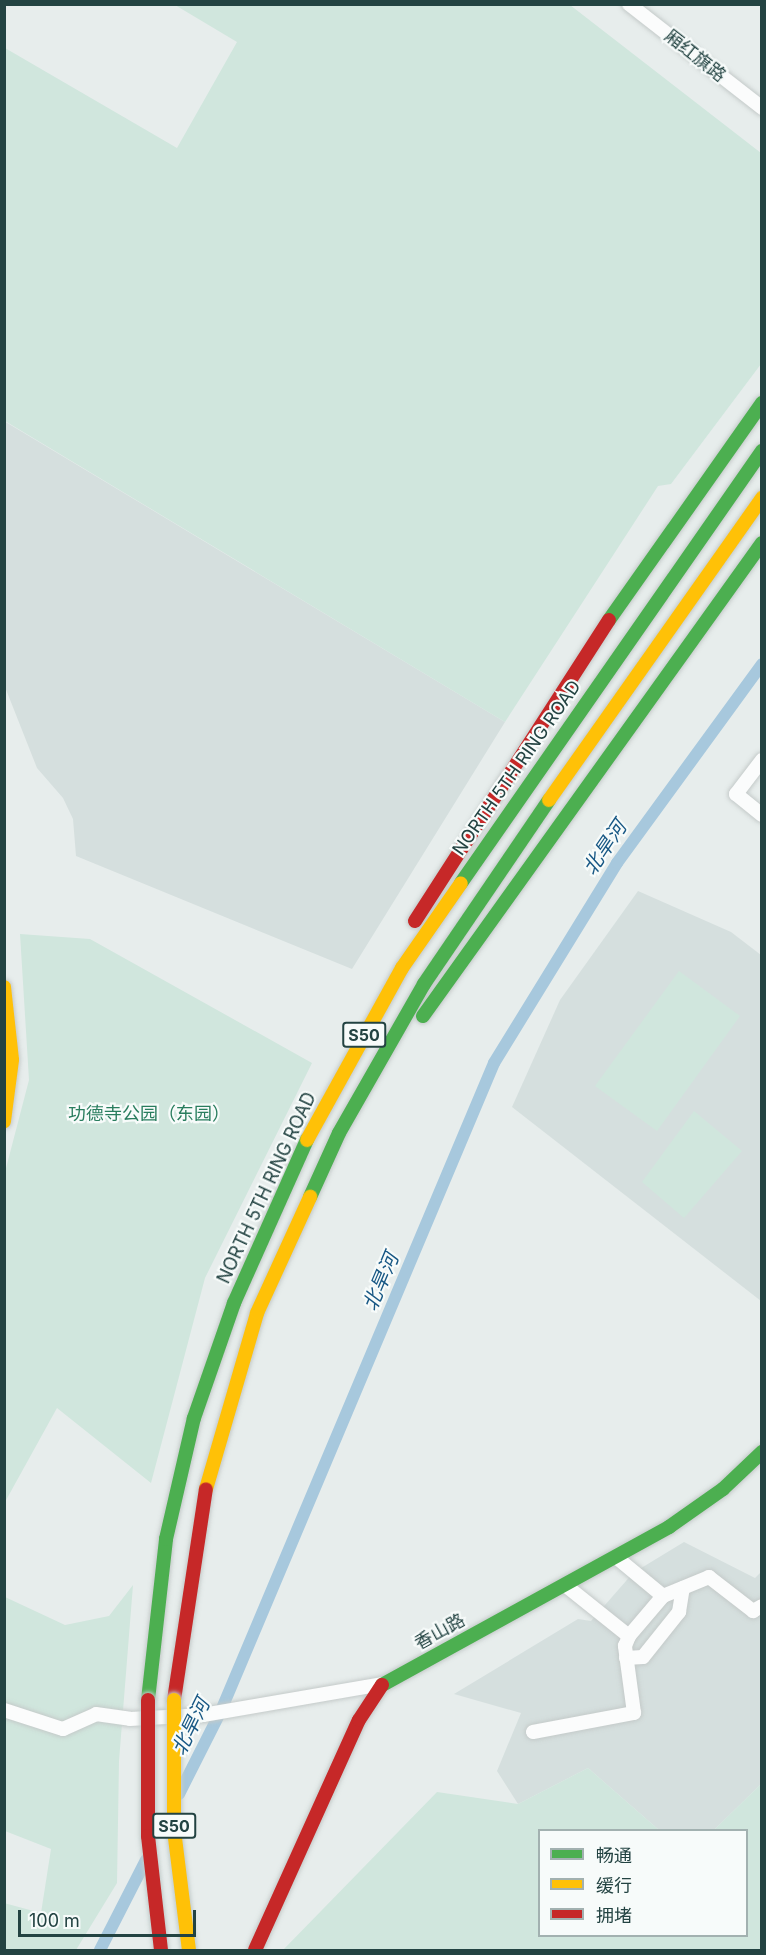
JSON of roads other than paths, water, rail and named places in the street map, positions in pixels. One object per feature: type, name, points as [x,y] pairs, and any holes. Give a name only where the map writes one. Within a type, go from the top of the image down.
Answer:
[{"type":"main road","points":[[327,1100],[388,967],[445,868],[592,644],[762,403]]},
{"type":"main road","name":"NORTH 5TH RING ROAD","points":[[161,1950],[148,1836],[148,1700],[166,1539],[194,1418],[234,1303],[327,1100],[402,968],[464,874],[762,451]]},
{"type":"main road","name":"S50","points":[[189,1950],[174,1830],[174,1700],[195,1538],[222,1424],[257,1312],[339,1133],[423,984],[493,879],[762,498]]},
{"type":"main road","points":[[339,1133],[762,543]]},
{"type":"main road","points":[[4,987],[12,1060],[4,1121]]},
{"type":"main road","name":"香山路","points":[[255,1950],[359,1720],[382,1684],[616,1557],[695,1510],[762,1452]]},
{"type":"street","name":"厢红旗路","points":[[629,4],[762,108]]},
{"type":"street","points":[[762,760],[736,794],[762,815]]},
{"type":"street","points":[[616,1557],[663,1596]]},
{"type":"street","points":[[533,1732],[634,1713],[626,1658],[629,1636],[663,1596],[709,1577],[753,1611],[762,1606]]},
{"type":"street","points":[[565,1585],[629,1636]]},
{"type":"street","points":[[626,1658],[643,1657],[679,1612],[683,1588]]},
{"type":"street","points":[[4,1710],[63,1729],[96,1714],[130,1719],[203,1715],[382,1684]]},
{"type":"waterway","name":"北旱河","points":[[179,1794],[220,1713],[494,1063],[617,863],[762,664]]},
{"type":"waterway","name":"北旱河","points":[[100,1950],[146,1860]]},
{"type":"park label","name":"功德寺公园（东园）","points":[[149,1114]]}]
